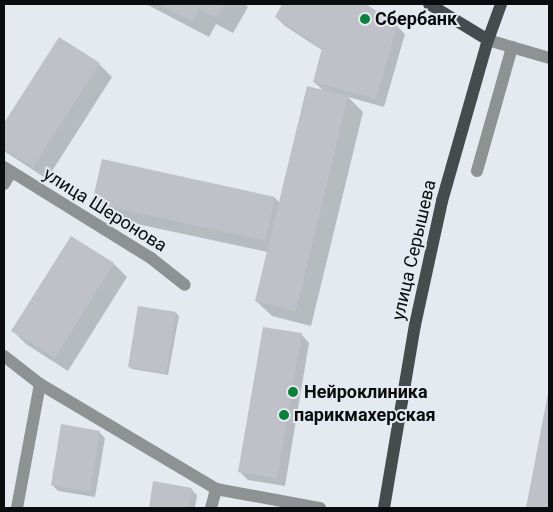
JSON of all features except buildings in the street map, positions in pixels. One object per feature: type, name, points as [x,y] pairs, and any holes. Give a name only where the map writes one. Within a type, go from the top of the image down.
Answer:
[{"type":"main road","points":[[429,4],[488,40]]},
{"type":"main road","name":"улица Серышева","points":[[384,508],[415,325],[442,201],[488,40],[501,4]]},
{"type":"street","points":[[488,40],[549,58]]},
{"type":"street","points":[[477,171],[512,47]]},
{"type":"street","points":[[4,184],[7,170]]},
{"type":"street","name":"улица Шеронова","points":[[7,170],[151,258],[185,285]]},
{"type":"street","points":[[4,356],[40,384],[216,489],[320,508]]},
{"type":"street","points":[[17,508],[40,384]]},
{"type":"street","points":[[212,508],[216,489]]},
{"type":"place","name":"Сбербанк","points":[[365,19]]},
{"type":"place","name":"Нейроклиника","points":[[293,392]]},
{"type":"place","name":"парикмахерская","points":[[284,415]]}]
